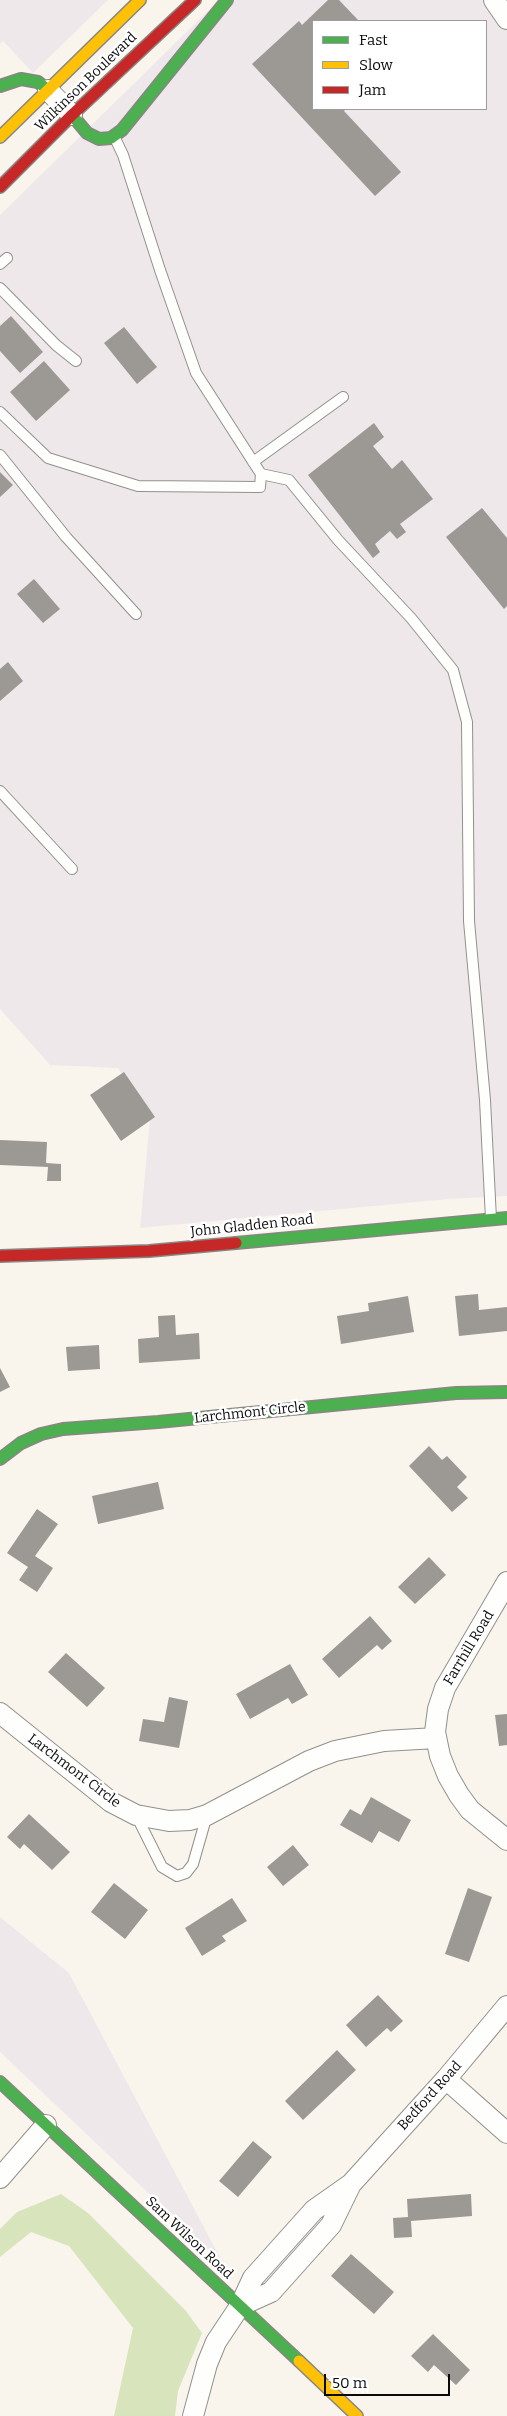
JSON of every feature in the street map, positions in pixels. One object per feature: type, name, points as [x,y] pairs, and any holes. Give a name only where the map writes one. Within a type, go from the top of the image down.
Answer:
[{"type":"street","name":"Wilkinson Boulevard","points":[[0,137],[140,0]]},
{"type":"street","name":"Wilkinson Boulevard","points":[[0,186],[72,115],[195,0]]},
{"type":"street","points":[[0,86],[21,79],[38,82],[48,90],[87,133],[99,139],[114,136],[122,130],[227,0]]},
{"type":"street","points":[[494,0],[507,20]]},
{"type":"street","name":"John Gladden Road","points":[[0,1256],[149,1251],[507,1218]]},
{"type":"street","name":"Larchmont Circle","points":[[0,1459],[21,1443],[41,1434],[63,1429],[158,1422],[456,1393],[507,1392]]},
{"type":"street","name":"Farrhill Road","points":[[507,1582],[445,1688],[438,1709],[436,1738],[448,1776],[459,1795],[470,1810],[507,1840]]},
{"type":"street","name":"Larchmont Circle","points":[[0,1713],[96,1792],[136,1815],[169,1820],[190,1820],[207,1815],[309,1761],[335,1751],[384,1741],[436,1738]]},
{"type":"street","name":"Bedford Road","points":[[194,2416],[207,2364],[216,2342],[240,2306],[253,2278],[308,2216],[351,2184],[446,2079],[507,2006]]},
{"type":"street","points":[[446,2079],[507,2133]]},
{"type":"street","name":"Sam Wilson Road","points":[[0,2082],[357,2416]]},
{"type":"street","points":[[0,2178],[46,2125]]},
{"type":"lane","points":[[0,412],[48,458],[138,486],[260,487],[261,474],[196,373],[123,155],[114,136]]},
{"type":"lane","points":[[0,288],[56,345],[76,361]]},
{"type":"lane","points":[[253,462],[342,397]]},
{"type":"lane","points":[[0,455],[66,537],[136,614]]},
{"type":"lane","points":[[261,474],[289,480],[338,540],[410,618],[453,670],[467,722],[469,921],[485,1100],[491,1220]]},
{"type":"lane","points":[[0,791],[72,869]]},
{"type":"lane","points":[[136,1815],[162,1867],[177,1876],[186,1873],[193,1864],[207,1815]]},
{"type":"shaded area","points":[[0,0],[108,0],[33,73],[3,41],[0,44]]},
{"type":"shaded area","points":[[219,0],[507,0],[507,1196],[449,1199],[140,1228],[150,1118],[118,1068],[50,1065],[0,1009],[0,215]]},
{"type":"shaded area","points":[[0,1917],[69,1973],[224,2265],[0,2052]]},
{"type":"green space","points":[[61,2194],[88,2213],[186,2311],[202,2333],[178,2391],[175,2416],[114,2416],[133,2328],[69,2246],[31,2232],[0,2257],[0,2229],[17,2212]]},
{"type":"building","points":[[328,0],[339,0],[358,20],[312,20],[312,110],[345,110],[401,172],[375,196],[252,64],[299,21],[302,25]]},
{"type":"building","points":[[11,316],[43,352],[20,373],[0,351],[0,326]]},
{"type":"building","points":[[124,327],[157,367],[137,384],[104,343]]},
{"type":"building","points":[[44,361],[70,390],[36,421],[10,392]]},
{"type":"building","points":[[374,423],[384,437],[373,446],[392,469],[402,460],[433,499],[400,524],[406,532],[397,539],[390,531],[375,544],[380,552],[373,558],[308,475]]},
{"type":"building","points":[[0,472],[13,485],[0,497]]},
{"type":"building","points":[[482,508],[507,538],[507,606],[504,609],[446,537]]},
{"type":"building","points":[[34,579],[60,609],[43,623],[17,594]]},
{"type":"building","points":[[8,662],[23,681],[0,701],[0,669]]},
{"type":"building","points":[[124,1072],[155,1117],[121,1141],[90,1095]]},
{"type":"building","points":[[0,1140],[47,1142],[46,1163],[61,1164],[61,1181],[47,1181],[48,1167],[0,1165]]},
{"type":"building","points":[[478,1294],[479,1310],[507,1307],[507,1331],[459,1336],[455,1296]]},
{"type":"building","points":[[408,1296],[414,1332],[341,1344],[337,1316],[369,1311],[368,1303]]},
{"type":"building","points":[[175,1315],[176,1335],[199,1333],[200,1359],[139,1363],[138,1339],[159,1337],[158,1316]]},
{"type":"building","points":[[99,1345],[100,1369],[68,1371],[66,1347]]},
{"type":"building","points":[[0,1368],[10,1387],[0,1392]]},
{"type":"building","points":[[429,1446],[442,1460],[447,1456],[467,1477],[457,1487],[468,1498],[452,1512],[409,1466]]},
{"type":"building","points":[[158,1482],[164,1509],[98,1524],[92,1496]]},
{"type":"building","points":[[37,1509],[58,1524],[35,1556],[53,1568],[37,1592],[19,1580],[28,1567],[7,1553]]},
{"type":"building","points":[[429,1557],[446,1575],[415,1604],[398,1587]]},
{"type":"building","points":[[370,1616],[392,1641],[382,1650],[377,1645],[339,1678],[322,1659]]},
{"type":"building","points":[[66,1653],[105,1688],[87,1707],[48,1672]]},
{"type":"building","points":[[290,1664],[308,1695],[292,1704],[288,1698],[250,1719],[236,1694]]},
{"type":"building","points":[[169,1697],[188,1701],[179,1748],[139,1741],[143,1719],[164,1722]]},
{"type":"building","points":[[507,1714],[507,1745],[499,1746],[495,1715]]},
{"type":"building","points":[[371,1797],[411,1820],[399,1842],[379,1831],[372,1843],[340,1825],[350,1809],[361,1815]]},
{"type":"building","points":[[29,1814],[70,1852],[52,1870],[24,1844],[20,1849],[7,1837]]},
{"type":"building","points":[[293,1845],[309,1865],[283,1886],[267,1867]]},
{"type":"building","points":[[114,1883],[148,1910],[125,1939],[91,1912]]},
{"type":"building","points":[[468,1888],[492,1897],[469,1962],[445,1954]]},
{"type":"building","points":[[232,1898],[247,1921],[222,1936],[226,1941],[202,1956],[185,1928]]},
{"type":"building","points":[[378,1995],[403,2021],[391,2032],[387,2028],[366,2047],[346,2025]]},
{"type":"building","points":[[337,2050],[356,2070],[303,2120],[285,2101]]},
{"type":"building","points":[[253,2141],[272,2157],[238,2197],[219,2181]]},
{"type":"building","points":[[471,2194],[472,2216],[411,2221],[412,2237],[394,2238],[393,2218],[408,2217],[407,2199]]},
{"type":"building","points":[[351,2254],[394,2292],[374,2314],[331,2276]]},
{"type":"building","points":[[433,2334],[470,2370],[456,2385],[434,2365],[428,2372],[411,2356]]},
{"type":"traffic: fast","points":[[72,115],[87,133],[99,139],[111,138],[122,130],[227,0]]},
{"type":"traffic: fast","points":[[0,86],[21,79],[38,82],[48,90]]},
{"type":"traffic: fast","points":[[236,1243],[507,1218]]},
{"type":"traffic: fast","points":[[0,1459],[21,1443],[41,1434],[63,1429],[158,1422],[456,1393],[507,1392]]},
{"type":"traffic: fast","points":[[0,2082],[299,2361]]},
{"type":"traffic: slow","points":[[0,137],[140,0]]},
{"type":"traffic: slow","points":[[299,2361],[357,2416]]},
{"type":"traffic: jam","points":[[0,187],[72,115],[195,0]]},
{"type":"traffic: jam","points":[[0,1256],[149,1251],[236,1243]]}]
